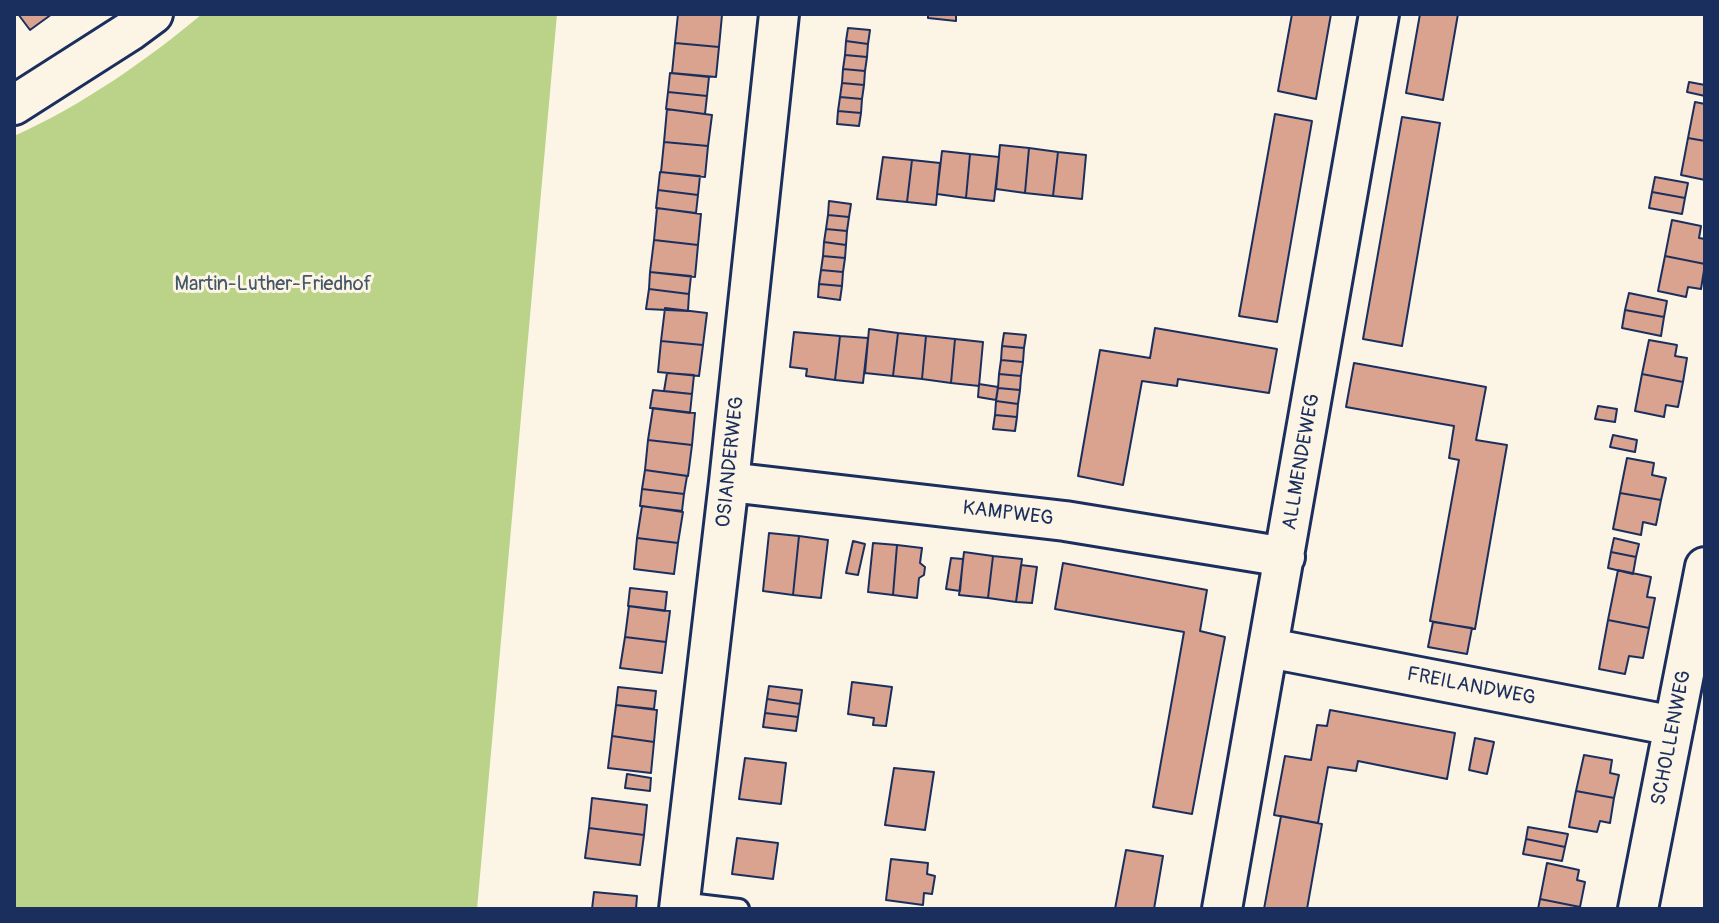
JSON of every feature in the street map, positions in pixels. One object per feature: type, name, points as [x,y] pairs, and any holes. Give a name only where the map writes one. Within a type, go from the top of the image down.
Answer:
[{"type":"street","points":[[14,105],[153,14]]},
{"type":"street","name":"OSIANDERWEG","points":[[680,906],[779,14]]},
{"type":"street","name":"ALLMENDEWEG","points":[[1222,909],[1379,14]]},
{"type":"street","name":"KAMPWEG","points":[[729,482],[1065,521],[1285,557]]},
{"type":"street","name":"SCHOLLENWEG","points":[[1638,909],[1705,567]]},
{"type":"street","name":"FREILANDWEG","points":[[1269,648],[1674,726]]},
{"type":"lane","points":[[680,906],[739,909]]},
{"type":"green space","name":"Martin-Luther-Friedhof","points":[[202,14],[557,14],[477,909],[14,909],[14,136],[64,111],[112,81]]},
{"type":"building","points":[[18,14],[52,14],[30,30]]},
{"type":"building","points":[[678,14],[722,15],[719,47],[675,43]]},
{"type":"building","points":[[928,14],[956,14],[956,21],[928,18]]},
{"type":"building","points":[[1292,14],[1331,14],[1316,99],[1278,91]]},
{"type":"building","points":[[1420,14],[1458,14],[1443,100],[1406,93]]},
{"type":"building","points":[[848,28],[870,30],[868,44],[846,41]]},
{"type":"building","points":[[846,41],[868,44],[867,57],[845,55]]},
{"type":"building","points":[[675,43],[719,47],[716,77],[672,73]]},
{"type":"building","points":[[845,55],[867,57],[865,71],[843,69]]},
{"type":"building","points":[[843,69],[865,71],[864,85],[842,83]]},
{"type":"building","points":[[670,73],[709,77],[707,96],[668,92]]},
{"type":"building","points":[[1689,82],[1705,85],[1705,96],[1687,92]]},
{"type":"building","points":[[842,83],[864,85],[862,99],[840,97]]},
{"type":"building","points":[[668,92],[707,96],[705,114],[666,109]]},
{"type":"building","points":[[840,97],[862,99],[861,113],[838,111]]},
{"type":"building","points":[[1695,102],[1705,104],[1705,141],[1688,138]]},
{"type":"building","points":[[667,109],[712,115],[708,146],[664,142]]},
{"type":"building","points":[[838,111],[861,113],[859,126],[837,124]]},
{"type":"building","points":[[1275,114],[1312,121],[1277,322],[1239,316]]},
{"type":"building","points":[[1402,117],[1440,123],[1402,346],[1363,339]]},
{"type":"building","points":[[1688,138],[1705,141],[1705,180],[1681,175]]},
{"type":"building","points":[[664,142],[708,146],[705,177],[661,172]]},
{"type":"building","points":[[1000,145],[1029,148],[1025,193],[996,189]]},
{"type":"building","points":[[1029,148],[1058,152],[1053,196],[1025,193]]},
{"type":"building","points":[[942,151],[970,154],[966,198],[937,194]]},
{"type":"building","points":[[1058,152],[1086,155],[1082,199],[1053,196]]},
{"type":"building","points":[[970,154],[999,157],[994,201],[966,198]]},
{"type":"building","points":[[883,157],[912,160],[907,202],[877,199]]},
{"type":"building","points":[[912,160],[940,163],[936,205],[907,202]]},
{"type":"building","points":[[660,172],[700,176],[698,195],[658,190]]},
{"type":"building","points":[[1655,177],[1688,183],[1685,198],[1652,192]]},
{"type":"building","points":[[658,190],[698,195],[696,213],[656,208]]},
{"type":"building","points":[[1652,192],[1685,198],[1682,214],[1649,208]]},
{"type":"building","points":[[829,201],[851,204],[849,217],[828,215]]},
{"type":"building","points":[[657,208],[701,214],[698,245],[654,240]]},
{"type":"building","points":[[828,215],[849,217],[847,231],[826,229]]},
{"type":"building","points":[[1672,220],[1701,226],[1699,238],[1705,239],[1705,264],[1665,256]]},
{"type":"building","points":[[826,229],[847,231],[846,245],[824,242]]},
{"type":"building","points":[[654,240],[698,245],[695,277],[650,272]]},
{"type":"building","points":[[824,242],[846,245],[845,258],[823,256]]},
{"type":"building","points":[[823,256],[845,258],[843,272],[821,270]]},
{"type":"building","points":[[1665,256],[1705,264],[1701,289],[1688,287],[1686,297],[1658,291]]},
{"type":"building","points":[[821,270],[843,272],[842,286],[819,284]]},
{"type":"building","points":[[650,272],[691,276],[689,294],[649,289]]},
{"type":"building","points":[[819,284],[842,286],[840,300],[818,297]]},
{"type":"building","points":[[649,289],[689,294],[688,311],[646,309]]},
{"type":"building","points":[[1629,293],[1667,301],[1664,317],[1625,310]]},
{"type":"building","points":[[665,308],[707,313],[703,345],[661,341]]},
{"type":"building","points":[[1625,310],[1664,317],[1661,336],[1622,328]]},
{"type":"building","points":[[1155,328],[1277,349],[1269,393],[1178,379],[1177,386],[1142,381],[1123,485],[1078,476],[1100,350],[1150,358]]},
{"type":"building","points":[[869,329],[898,333],[893,376],[865,373]]},
{"type":"building","points":[[794,332],[840,336],[835,380],[806,376],[807,369],[790,367]]},
{"type":"building","points":[[898,333],[926,336],[922,379],[893,376]]},
{"type":"building","points":[[1004,333],[1026,335],[1024,348],[1002,346]]},
{"type":"building","points":[[840,336],[868,338],[863,383],[835,380]]},
{"type":"building","points":[[926,336],[955,339],[951,383],[922,379]]},
{"type":"building","points":[[955,339],[983,342],[979,386],[951,383]]},
{"type":"building","points":[[1649,340],[1677,345],[1675,356],[1687,358],[1683,382],[1642,374]]},
{"type":"building","points":[[661,341],[703,345],[699,376],[658,372]]},
{"type":"building","points":[[1002,346],[1024,348],[1023,362],[1001,360]]},
{"type":"building","points":[[1001,360],[1023,362],[1021,376],[999,374]]},
{"type":"building","points":[[1354,363],[1486,387],[1476,440],[1507,445],[1475,629],[1430,621],[1459,460],[1449,458],[1454,426],[1346,407]]},
{"type":"building","points":[[667,373],[694,375],[692,394],[664,391]]},
{"type":"building","points":[[999,374],[1021,376],[1020,390],[998,388]]},
{"type":"building","points":[[1642,374],[1683,382],[1678,407],[1666,405],[1664,417],[1635,411]]},
{"type":"building","points":[[979,384],[998,387],[996,400],[978,397]]},
{"type":"building","points":[[998,388],[1020,390],[1018,404],[996,401]]},
{"type":"building","points":[[653,390],[692,394],[690,413],[650,408]]},
{"type":"building","points":[[996,401],[1018,404],[1017,417],[995,415]]},
{"type":"building","points":[[1598,406],[1617,409],[1615,422],[1595,419]]},
{"type":"building","points":[[653,408],[695,413],[692,445],[648,440]]},
{"type":"building","points":[[995,415],[1017,417],[1015,431],[993,429]]},
{"type":"building","points":[[1613,435],[1637,440],[1635,452],[1610,447]]},
{"type":"building","points":[[648,440],[692,445],[688,476],[645,470]]},
{"type":"building","points":[[1627,458],[1654,463],[1652,475],[1666,478],[1661,500],[1620,493]]},
{"type":"building","points":[[645,470],[687,476],[684,494],[642,489]]},
{"type":"building","points":[[642,489],[684,494],[682,511],[640,506]]},
{"type":"building","points":[[1620,493],[1661,500],[1656,525],[1643,522],[1641,535],[1613,529]]},
{"type":"building","points":[[642,506],[683,512],[678,543],[637,538]]},
{"type":"building","points":[[769,533],[799,536],[793,595],[763,591]]},
{"type":"building","points":[[799,536],[828,540],[821,598],[793,595]]},
{"type":"building","points":[[637,538],[678,543],[674,574],[634,569]]},
{"type":"building","points":[[1614,538],[1639,544],[1636,557],[1611,552]]},
{"type":"building","points":[[853,541],[865,544],[858,575],[846,573]]},
{"type":"building","points":[[873,543],[897,545],[893,595],[868,592]]},
{"type":"building","points":[[897,545],[922,548],[920,563],[925,567],[924,575],[919,578],[917,598],[893,595]]},
{"type":"building","points":[[964,552],[993,556],[988,598],[959,595]]},
{"type":"building","points":[[1611,552],[1636,557],[1633,574],[1608,568]]},
{"type":"building","points":[[993,556],[1022,559],[1016,602],[988,598]]},
{"type":"building","points":[[951,558],[963,559],[960,591],[946,589]]},
{"type":"building","points":[[1063,563],[1207,590],[1200,631],[1225,637],[1192,814],[1153,807],[1184,632],[1055,609]]},
{"type":"building","points":[[1021,565],[1037,567],[1032,603],[1016,602]]},
{"type":"building","points":[[1618,570],[1651,577],[1647,597],[1655,598],[1649,628],[1608,620]]},
{"type":"building","points":[[630,588],[667,592],[665,611],[628,606]]},
{"type":"building","points":[[629,606],[670,611],[666,642],[625,637]]},
{"type":"building","points":[[1608,620],[1649,628],[1643,658],[1629,656],[1625,674],[1599,669]]},
{"type":"building","points":[[1433,622],[1472,628],[1467,654],[1428,647]]},
{"type":"building","points":[[625,637],[666,642],[662,673],[620,668]]},
{"type":"building","points":[[852,682],[892,687],[886,726],[873,725],[874,718],[848,714]]},
{"type":"building","points":[[769,686],[802,690],[800,704],[767,699]]},
{"type":"building","points":[[618,687],[656,691],[654,709],[616,705]]},
{"type":"building","points":[[767,699],[800,704],[798,717],[765,713]]},
{"type":"building","points":[[616,705],[657,710],[654,742],[612,736]]},
{"type":"building","points":[[1330,710],[1455,733],[1447,779],[1358,761],[1356,771],[1328,767],[1318,823],[1274,815],[1285,756],[1311,760],[1317,725],[1327,726]]},
{"type":"building","points":[[765,713],[798,717],[796,731],[763,727]]},
{"type":"building","points":[[612,736],[654,742],[651,773],[608,768]]},
{"type":"building","points":[[1475,738],[1494,742],[1487,774],[1469,770]]},
{"type":"building","points":[[1584,755],[1612,760],[1610,773],[1619,775],[1614,798],[1576,791]]},
{"type":"building","points":[[745,758],[786,763],[781,804],[739,799]]},
{"type":"building","points":[[894,768],[934,772],[925,830],[885,825]]},
{"type":"building","points":[[627,774],[651,778],[650,791],[625,788]]},
{"type":"building","points":[[1576,791],[1614,798],[1610,823],[1600,821],[1597,832],[1569,827]]},
{"type":"building","points":[[592,798],[647,805],[644,835],[589,828]]},
{"type":"building","points":[[1281,816],[1322,824],[1307,909],[1264,909]]},
{"type":"building","points":[[1528,827],[1568,834],[1565,847],[1526,839]]},
{"type":"building","points":[[589,828],[644,835],[640,865],[585,858]]},
{"type":"building","points":[[737,838],[778,843],[773,879],[732,874]]},
{"type":"building","points":[[1526,839],[1565,847],[1562,861],[1523,854]]},
{"type":"building","points":[[1126,850],[1163,856],[1154,909],[1115,909]]},
{"type":"building","points":[[891,859],[928,863],[927,874],[935,876],[932,894],[924,893],[923,905],[886,900]]},
{"type":"building","points":[[1547,863],[1579,870],[1577,880],[1585,882],[1580,907],[1540,899]]},
{"type":"building","points":[[594,892],[637,896],[636,909],[592,909]]},
{"type":"building","points":[[1540,899],[1580,907],[1580,909],[1538,909]]}]
